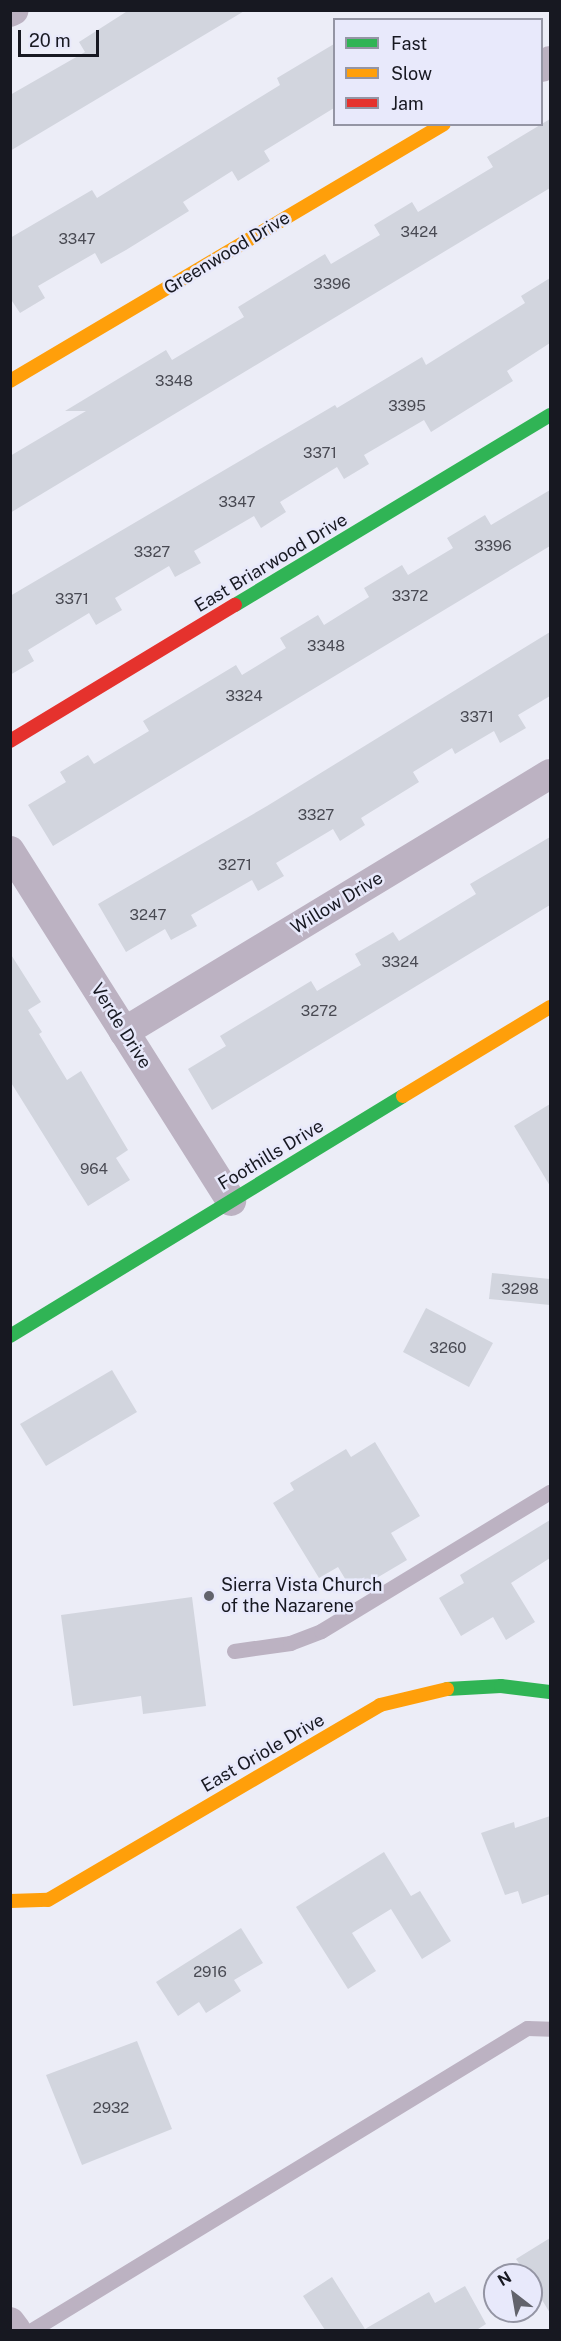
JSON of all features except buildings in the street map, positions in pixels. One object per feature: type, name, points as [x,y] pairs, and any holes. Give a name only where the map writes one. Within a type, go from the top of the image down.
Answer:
[{"type":"street","name":"Greenwood Drive","points":[[10,381],[441,126]]},
{"type":"street","name":"East Briarwood Drive","points":[[10,741],[550,416]]},
{"type":"street","name":"Willow Drive","points":[[124,1032],[550,774]]},
{"type":"street","name":"Verde Drive","points":[[10,850],[231,1201]]},
{"type":"street","name":"Foothills Drive","points":[[10,1336],[550,1006]]},
{"type":"street","name":"East Oriole Drive","points":[[10,1901],[48,1900],[380,1705],[440,1689],[501,1686],[550,1692]]},
{"type":"street","points":[[10,2322],[16,2331]]},
{"type":"lane","points":[[234,1651],[290,1643],[321,1631],[550,1492]]},
{"type":"lane","points":[[32,2331],[526,2028],[550,2029]]},
{"type":"traffic: fast","points":[[235,605],[550,415]]},
{"type":"traffic: fast","points":[[10,1336],[403,1096]]},
{"type":"traffic: fast","points":[[447,1689],[501,1686],[550,1692]]},
{"type":"traffic: slow","points":[[10,381],[441,126]]},
{"type":"traffic: slow","points":[[403,1096],[550,1007]]},
{"type":"traffic: slow","points":[[10,1901],[48,1900],[380,1705],[447,1689]]},
{"type":"traffic: jam","points":[[10,741],[235,605]]},
{"type":"place","name":"Sierra Vista Church of the Nazarene","points":[[209,1596]]}]
